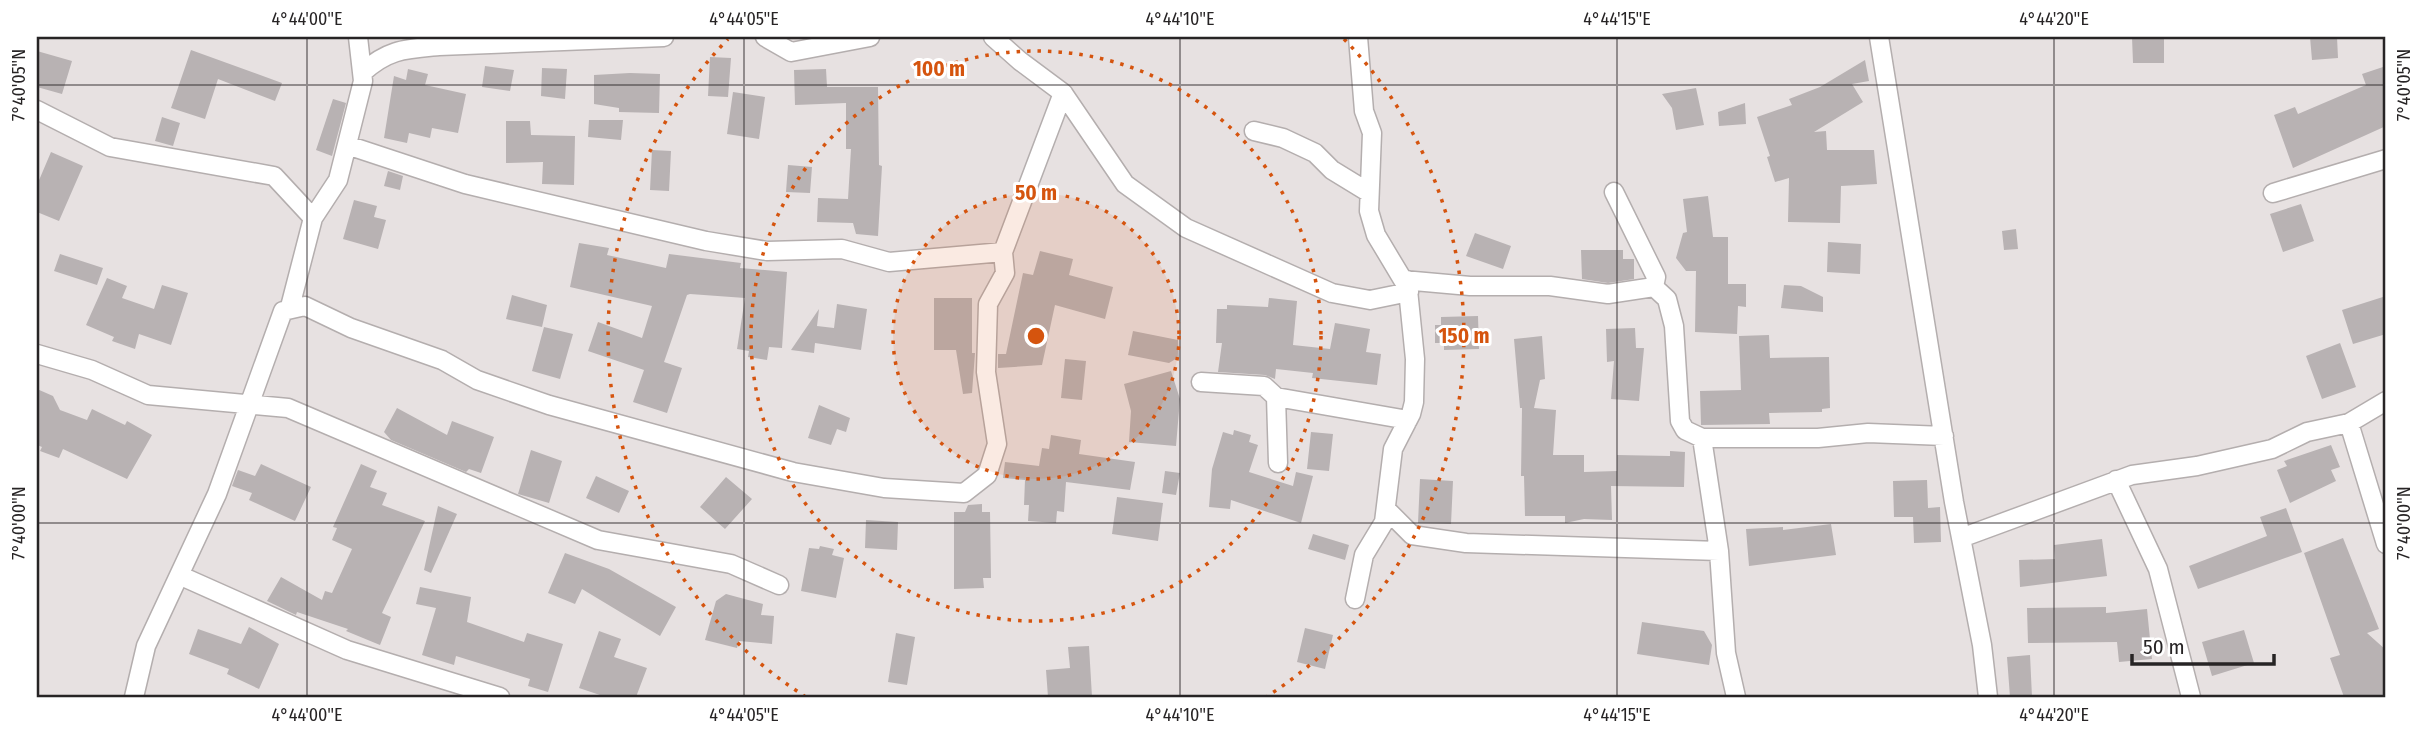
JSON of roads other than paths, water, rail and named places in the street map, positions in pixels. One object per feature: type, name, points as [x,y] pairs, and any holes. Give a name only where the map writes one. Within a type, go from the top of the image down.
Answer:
[{"type":"street","points":[[290,307],[313,218],[338,180],[347,145],[363,81],[358,37]]},
{"type":"street","points":[[362,73],[375,62],[399,49],[439,42],[664,37]]},
{"type":"street","points":[[765,37],[791,52],[870,37]]},
{"type":"street","points":[[993,37],[1063,93],[1125,184],[1186,228],[1332,293],[1370,300],[1408,286],[1550,286],[1608,294],[1629,293],[1654,287]]},
{"type":"street","points":[[1355,599],[1364,555],[1384,522],[1394,449],[1414,402],[1415,359],[1408,286],[1376,235],[1369,211],[1372,133],[1364,111],[1359,37]]},
{"type":"street","points":[[1879,37],[1961,538],[1982,645],[1988,697]]},
{"type":"street","points":[[134,697],[146,646],[160,611],[181,576],[217,494],[284,311],[290,307],[306,306],[351,328],[442,360],[477,380],[549,405],[722,453],[793,472],[884,488],[964,493],[987,475],[997,444],[986,372],[988,304],[1005,273],[1003,252],[1063,93]]},
{"type":"street","points":[[37,110],[110,147],[274,176],[313,218]]},
{"type":"street","points":[[1254,131],[1283,138],[1315,153],[1332,170],[1368,192]]},
{"type":"street","points":[[347,145],[465,184],[719,243],[767,251],[842,249],[889,262],[1003,252]]},
{"type":"street","points":[[2273,193],[2386,159]]},
{"type":"street","points":[[1614,192],[1656,277],[1654,287]]},
{"type":"street","points":[[1654,287],[1667,299],[1674,326],[1680,421],[1685,430],[1702,439],[1818,438],[1868,433],[1944,436]]},
{"type":"street","points":[[37,354],[92,370],[148,395],[289,408],[598,540],[731,564],[779,585]]},
{"type":"street","points":[[1201,382],[1264,386],[1276,397],[1408,419]]},
{"type":"street","points":[[1276,397],[1278,463]]},
{"type":"street","points":[[1961,538],[2116,480],[2272,449],[2307,432],[2349,423],[2386,401]]},
{"type":"street","points":[[2349,423],[2386,544]]},
{"type":"street","points":[[1702,439],[1719,551],[1726,653],[1736,697]]},
{"type":"street","points":[[2116,480],[2158,569],[2190,697]]},
{"type":"street","points":[[1386,509],[1412,535],[1466,543],[1719,551]]},
{"type":"street","points":[[181,576],[347,650],[495,696]]}]
